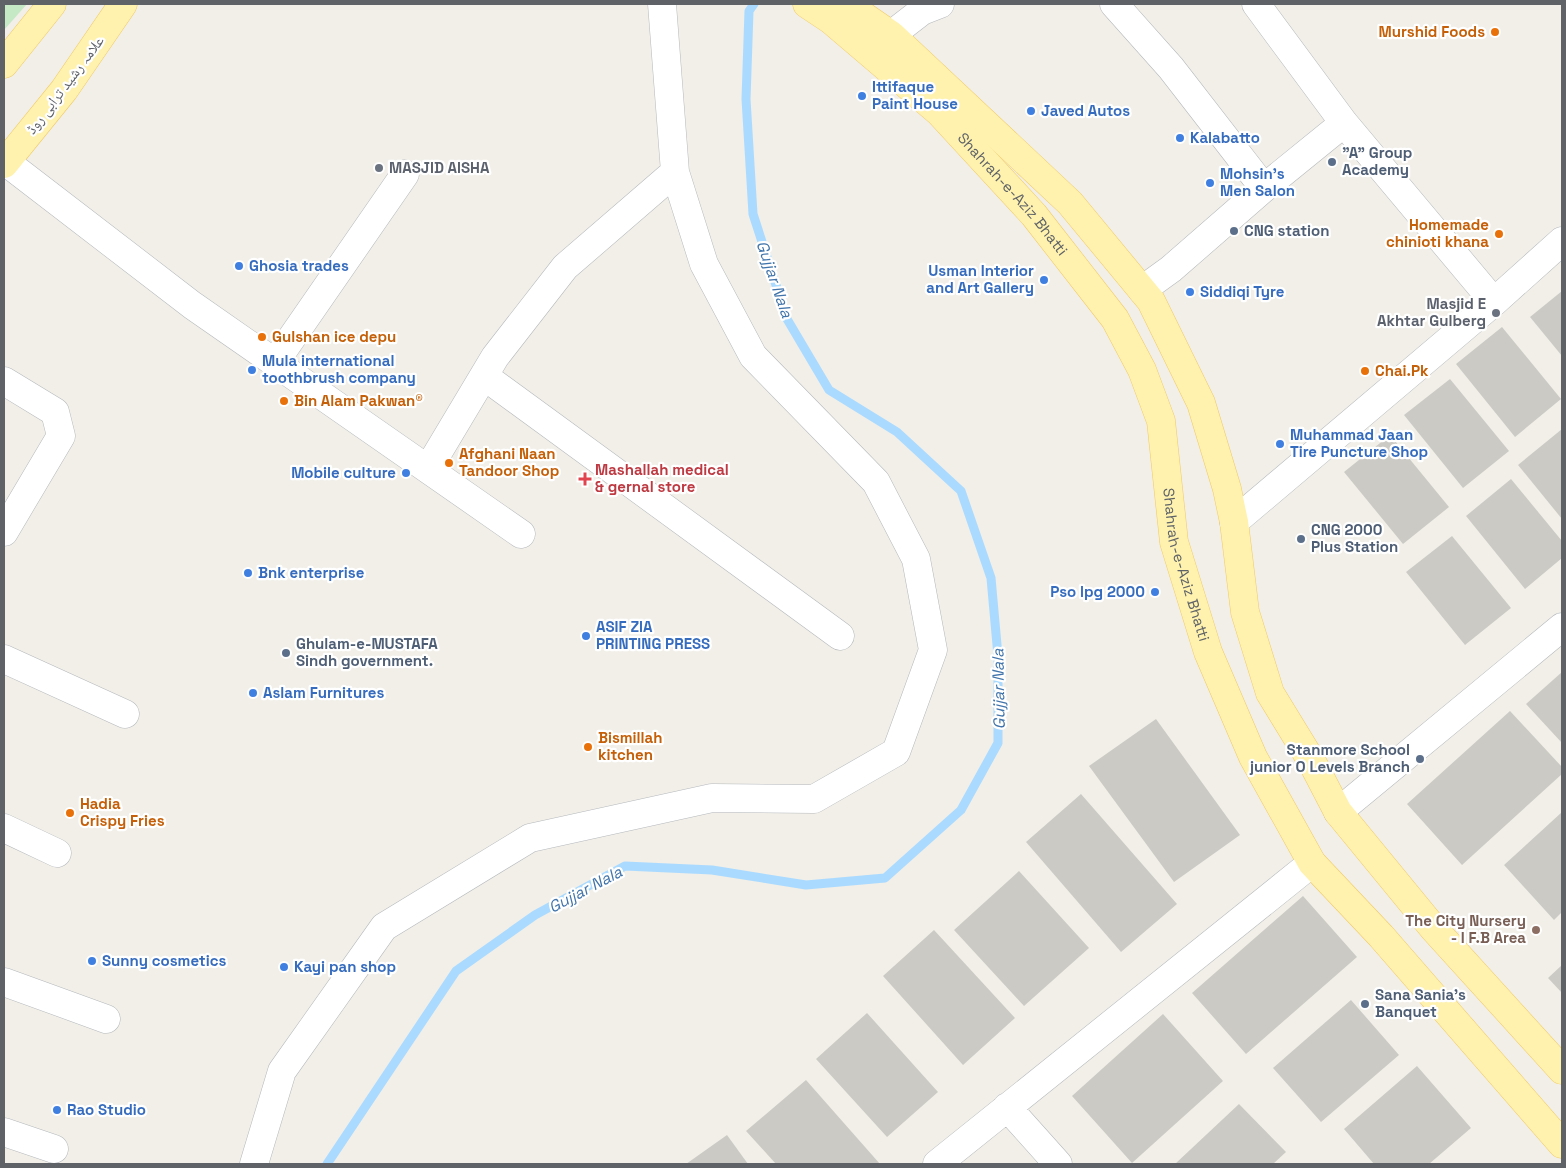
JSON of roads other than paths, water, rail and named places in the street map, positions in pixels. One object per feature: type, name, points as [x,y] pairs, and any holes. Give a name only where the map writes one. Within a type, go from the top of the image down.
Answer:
[{"type":"main road","points":[[4,64],[52,4]]},
{"type":"main road","name":"علامہ رشید ترابی روڈ","points":[[5,163],[64,90],[124,4]]},
{"type":"main road","name":"Shahrah-e-Aziz Bhatti","points":[[807,4],[838,12],[891,35],[1070,203],[1151,301],[1201,403],[1227,490],[1234,522],[1245,612],[1270,693],[1311,760],[1338,812],[1434,929],[1562,1070]]},
{"type":"main road","name":"Shahrah-e-Aziz Bhatti","points":[[838,12],[939,112],[1034,215],[1115,319],[1142,370],[1161,421],[1174,542],[1208,652],[1253,757],[1312,863],[1381,936],[1562,1144]]},
{"type":"street","points":[[254,1164],[282,1071],[384,927],[530,838],[712,798],[814,799],[896,752],[933,650],[916,559],[876,482],[753,356],[704,264],[675,172],[662,4]]},
{"type":"street","points":[[891,35],[922,11],[940,4]]},
{"type":"street","points":[[1114,4],[1171,68],[1264,188]]},
{"type":"street","points":[[1256,4],[1344,123],[1494,302]]},
{"type":"street","points":[[1142,290],[1171,269],[1264,188],[1344,123]]},
{"type":"street","points":[[5,163],[192,304],[521,534]]},
{"type":"street","points":[[428,469],[495,357],[566,267],[675,172]]},
{"type":"street","points":[[275,362],[405,174]]},
{"type":"street","points":[[1234,522],[1494,302],[1562,241]]},
{"type":"street","points":[[484,376],[840,636]]},
{"type":"street","points":[[4,381],[55,412],[61,436],[4,532]]},
{"type":"street","points":[[1338,812],[1562,628]]},
{"type":"street","points":[[4,659],[125,714]]},
{"type":"street","points":[[4,828],[57,853]]},
{"type":"street","points":[[937,1164],[1312,863]]},
{"type":"street","points":[[4,982],[106,1019]]},
{"type":"street","points":[[1007,1107],[1058,1164]]},
{"type":"street","points":[[4,1132],[54,1149]]},
{"type":"waterway","name":"Gujjar Nala","points":[[327,1164],[456,971],[535,915],[625,866],[712,870],[806,885],[885,878],[961,810],[998,743],[998,656],[991,578],[961,491],[897,432],[829,390],[787,319],[753,214],[746,99],[749,11],[754,4]]},
{"type":"place","name":"Murshid Foods","points":[[1495,32]]},
{"type":"place","name":"Ittifaque Paint House","points":[[862,96]]},
{"type":"place","name":"Javed Autos","points":[[1031,111]]},
{"type":"place","name":"Kalabatto","points":[[1180,138]]},
{"type":"place","name":"\"A\" Group Academy","points":[[1332,162]]},
{"type":"place","name":"MASJID AISHA","points":[[379,168]]},
{"type":"place","name":"Mohsin's Men Salon","points":[[1210,183]]},
{"type":"place","name":"CNG station","points":[[1234,231]]},
{"type":"place","name":"Homemade chinioti khana","points":[[1499,234]]},
{"type":"place","name":"Ghosia trades","points":[[239,266]]},
{"type":"place","name":"Usman Interior and Art Gallery","points":[[1044,280]]},
{"type":"place","name":"Siddiqi Tyre","points":[[1190,292]]},
{"type":"place","name":"Masjid E Akhtar Gulberg","points":[[1496,313]]},
{"type":"place","name":"Gulshan ice depu","points":[[262,337]]},
{"type":"place","name":"Mula international toothbrush company","points":[[252,370]]},
{"type":"place","name":"Chai.Pk","points":[[1365,371]]},
{"type":"place","name":"Bin Alam Pakwan®","points":[[284,401]]},
{"type":"place","name":"Muhammad Jaan Tire Puncture Shop","points":[[1280,444]]},
{"type":"place","name":"Afghani Naan Tandoor Shop","points":[[449,463]]},
{"type":"place","name":"Mobile culture","points":[[406,473]]},
{"type":"place","name":"Mashallah medical & gernal store","points":[[585,479]]},
{"type":"place","name":"CNG 2000 Plus Station","points":[[1301,539]]},
{"type":"place","name":"Bnk enterprise","points":[[248,573]]},
{"type":"place","name":"Pso lpg 2000","points":[[1155,592]]},
{"type":"place","name":"ASIF ZIA PRINTING PRESS","points":[[586,636]]},
{"type":"place","name":"Ghulam-e-MUSTAFA Sindh government.","points":[[286,653]]},
{"type":"place","name":"Aslam Furnitures","points":[[253,693]]},
{"type":"place","name":"Bismillah kitchen","points":[[588,747]]},
{"type":"place","name":"Stanmore School junior O Levels Branch","points":[[1420,759]]},
{"type":"place","name":"Hadia Crispy Fries","points":[[70,813]]},
{"type":"place","name":"The City Nursery - I F.B Area","points":[[1536,930]]},
{"type":"place","name":"Sunny cosmetics","points":[[92,961]]},
{"type":"place","name":"Kayi pan shop","points":[[284,967]]},
{"type":"place","name":"Sana Sania's Banquet","points":[[1365,1004]]},
{"type":"place","name":"Rao Studio","points":[[57,1110]]}]
